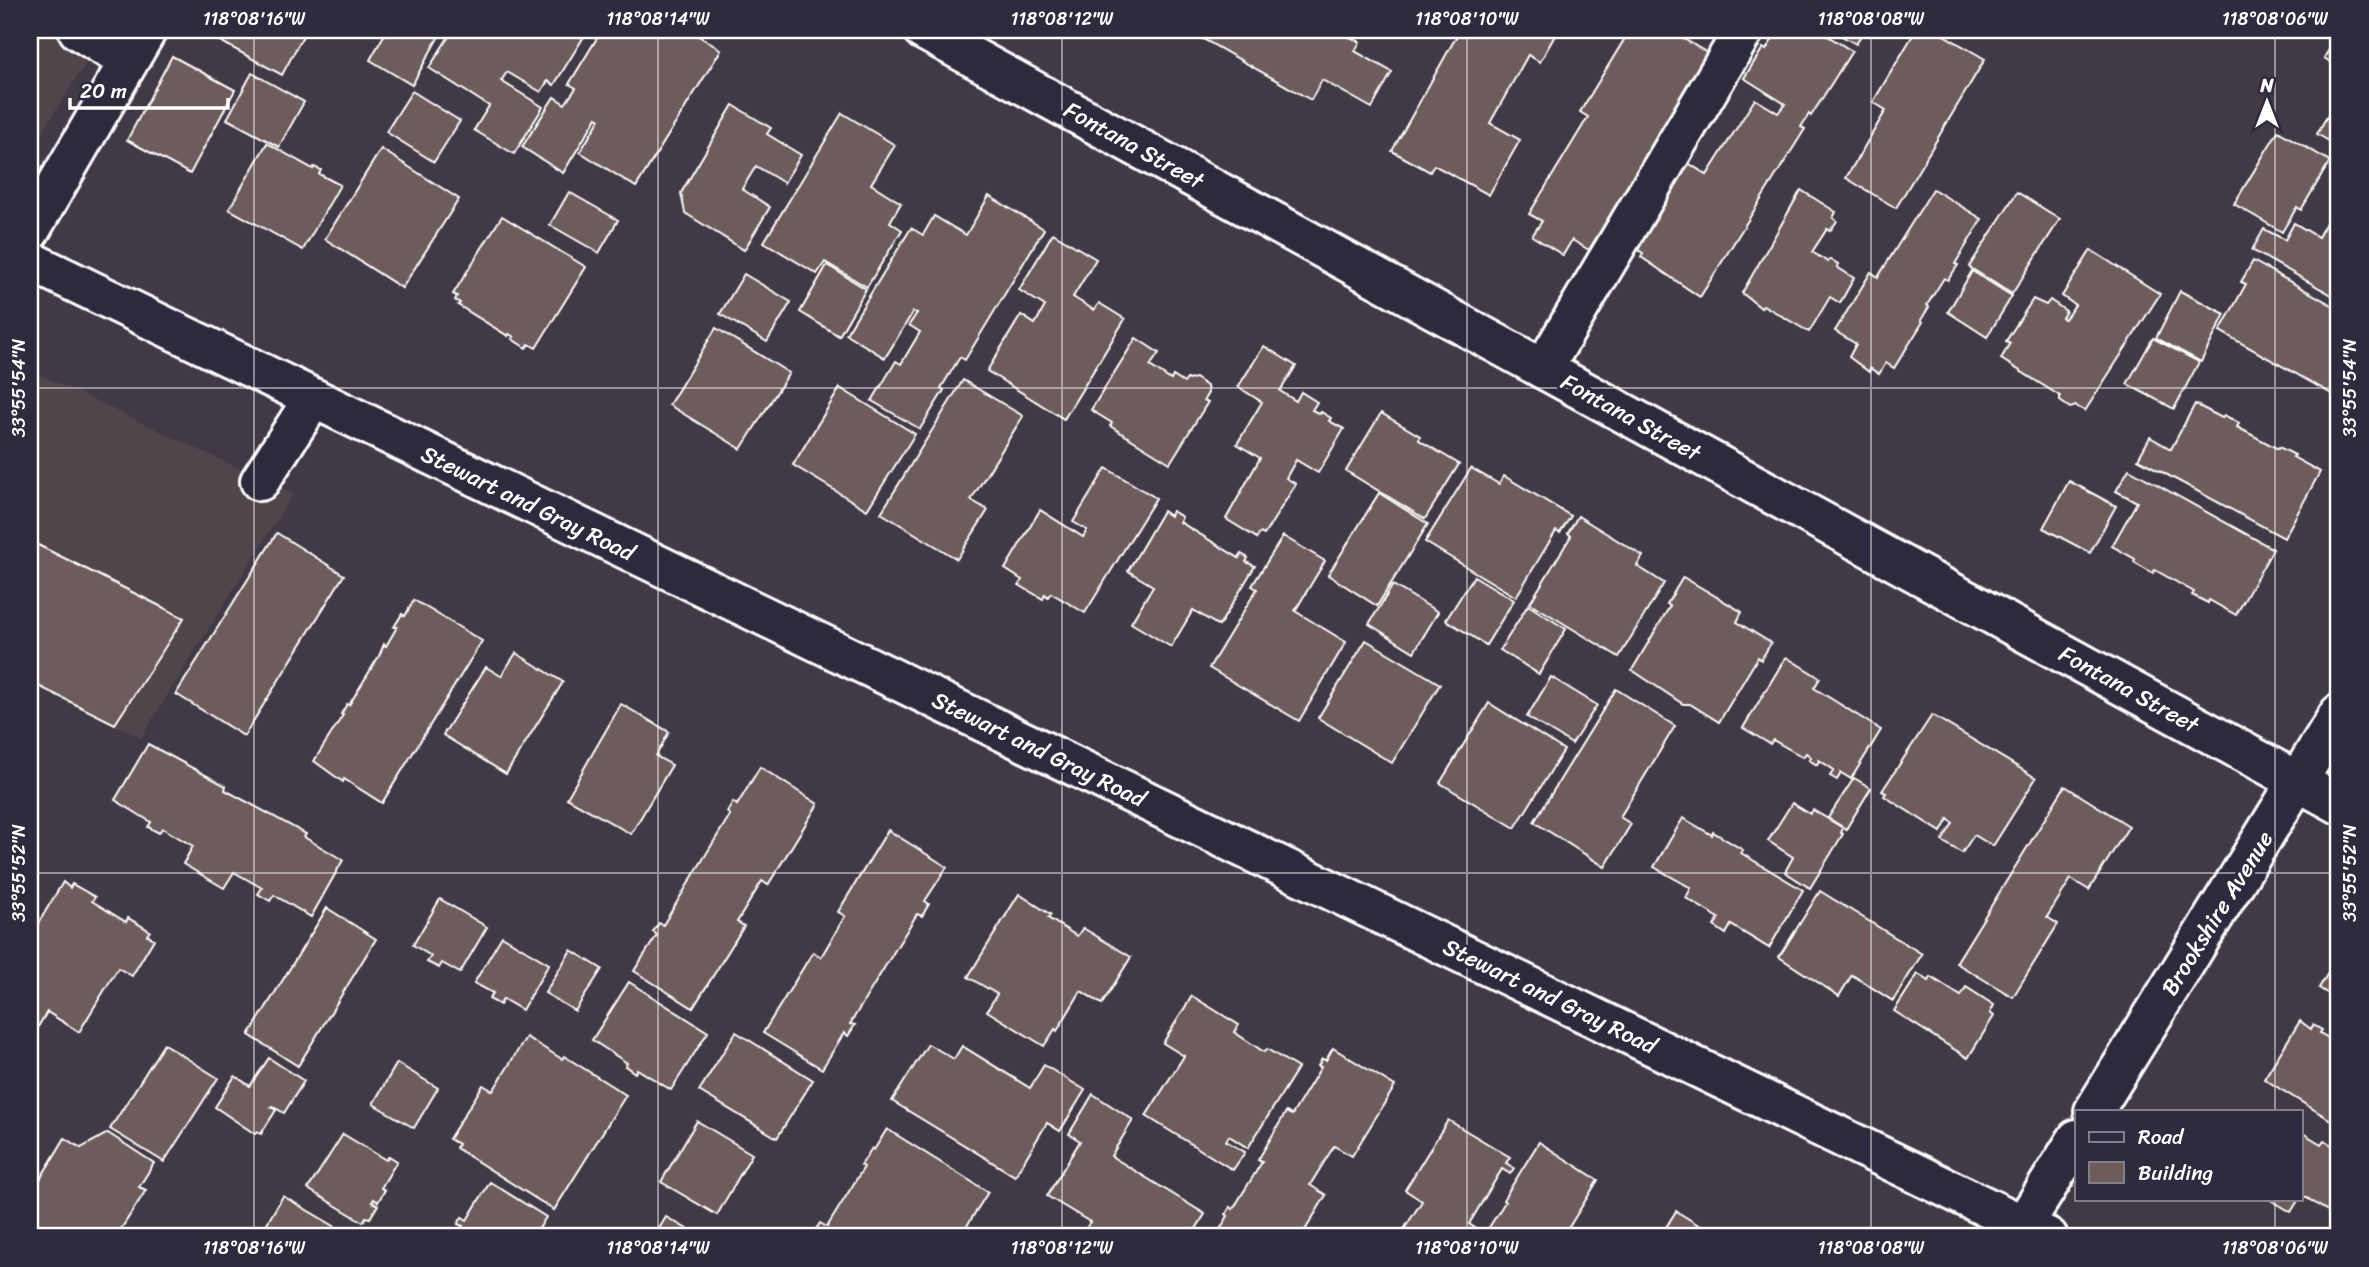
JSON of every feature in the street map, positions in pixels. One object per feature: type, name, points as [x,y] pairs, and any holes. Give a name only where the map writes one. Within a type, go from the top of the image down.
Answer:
[{"type":"street","points":[[30,231],[137,45],[78,30]]},
{"type":"street","name":"Fontana Street","points":[[923,30],[2339,804]]},
{"type":"street","points":[[1543,369],[1744,30]]},
{"type":"street","name":"Stewart and Gray Road","points":[[30,261],[2029,1233]]},
{"type":"street","points":[[260,481],[313,399]]},
{"type":"street","name":"Brookshire Avenue","points":[[2095,1110],[2339,714]]},
{"type":"street","points":[[2029,1233],[2075,1143]]},
{"type":"shaded area","points":[[30,30],[107,30],[30,151]]},
{"type":"shaded area","points":[[30,370],[293,494],[141,738],[30,682]]},
{"type":"building","points":[[212,30],[306,30],[282,75],[209,35]]},
{"type":"building","points":[[387,30],[428,30],[439,36],[412,85],[370,60]]},
{"type":"building","points":[[453,30],[588,30],[554,85],[548,81],[541,92],[507,72],[501,81],[543,107],[514,154],[474,130],[489,106],[429,68]]},
{"type":"building","points":[[602,30],[653,30],[661,35],[665,30],[689,30],[721,50],[636,187],[580,152],[600,119],[597,117],[563,173],[522,147],[554,97],[565,104],[576,88],[569,84]]},
{"type":"building","points":[[1351,30],[1348,36],[1360,42],[1355,51],[1392,72],[1372,108],[1322,80],[1311,100],[1191,32]]},
{"type":"building","points":[[1460,30],[1558,30],[1540,62],[1528,55],[1490,123],[1520,140],[1489,195],[1434,165],[1430,172],[1392,151]]},
{"type":"building","points":[[1630,30],[1669,30],[1709,54],[1589,250],[1572,240],[1563,255],[1532,236],[1542,221],[1529,214],[1588,117],[1580,112]]},
{"type":"building","points":[[1778,30],[1818,30],[1852,51],[1811,116],[1809,114],[1801,127],[1805,129],[1700,297],[1641,257],[1643,253],[1635,248],[1688,163],[1707,175],[1755,99],[1778,113],[1785,104],[1744,78]]},
{"type":"building","points":[[1831,30],[1864,30],[1856,44]]},
{"type":"building","points":[[1916,30],[1935,30],[1985,59],[1896,208],[1846,178],[1886,110],[1873,102]]},
{"type":"building","points":[[2339,33],[2339,67],[2324,58]]},
{"type":"building","points":[[172,56],[235,90],[190,174],[127,140]]},
{"type":"building","points":[[252,73],[304,102],[279,147],[227,119]]},
{"type":"building","points":[[412,91],[460,121],[434,162],[386,132]]},
{"type":"building","points":[[2339,95],[2339,147],[2317,134]]},
{"type":"building","points":[[733,105],[771,128],[767,134],[801,155],[784,183],[756,166],[742,189],[770,207],[744,250],[685,213],[681,193]]},
{"type":"building","points":[[842,113],[895,145],[871,184],[901,203],[890,222],[902,230],[867,287],[825,262],[817,274],[764,242]]},
{"type":"building","points":[[2278,131],[2330,161],[2301,210],[2297,207],[2282,232],[2234,204]]},
{"type":"building","points":[[267,143],[313,169],[314,167],[321,170],[319,174],[340,185],[303,250],[229,209]]},
{"type":"building","points":[[381,149],[459,199],[402,288],[325,239]]},
{"type":"building","points":[[1933,189],[1982,219],[1955,264],[1958,265],[1948,280],[1944,278],[1927,305],[1929,307],[1921,320],[1923,322],[1894,368],[1886,363],[1879,374],[1870,368],[1869,372],[1849,357],[1856,344],[1835,331],[1871,272],[1878,277]]},
{"type":"building","points":[[1801,190],[1836,212],[1833,218],[1837,221],[1830,231],[1827,229],[1812,252],[1828,262],[1830,259],[1854,278],[1840,303],[1830,297],[1809,332],[1763,305],[1761,308],[1742,293]]},
{"type":"building","points":[[569,192],[618,220],[599,253],[550,225]]},
{"type":"building","points":[[2017,192],[2060,219],[2012,294],[1969,267]]},
{"type":"building","points":[[989,196],[1044,229],[965,360],[960,357],[920,429],[872,401],[896,361],[901,364],[920,332],[909,325],[917,313],[913,312],[885,358],[846,334],[911,228],[923,235],[934,216],[966,235]]},
{"type":"building","points":[[2332,212],[2339,216],[2339,299],[2252,250],[2264,229],[2285,240],[2294,223],[2318,237]]},
{"type":"building","points":[[502,216],[586,267],[536,348],[529,344],[526,348],[512,339],[514,337],[509,334],[508,336],[458,305],[460,303],[455,300],[457,296],[453,294]]},
{"type":"building","points":[[1053,233],[1096,259],[1073,297],[1094,310],[1099,303],[1125,319],[1064,419],[987,371],[1021,315],[1035,324],[1045,306],[1019,290]]},
{"type":"building","points":[[2091,250],[2160,294],[2085,411],[2076,406],[2070,408],[2060,401],[2060,396],[2001,359],[2010,343],[2006,341],[2033,299],[2046,305],[2050,300],[2066,311],[2062,318],[2065,319],[2075,305],[2062,296]]},
{"type":"building","points":[[2253,261],[2339,309],[2339,398],[2220,331],[2246,284],[2241,282]]},
{"type":"building","points":[[827,265],[866,289],[839,336],[800,312]]},
{"type":"building","points":[[1972,271],[2012,296],[1987,337],[1948,312]]},
{"type":"building","points":[[744,274],[791,302],[767,342],[720,314]]},
{"type":"building","points":[[2180,291],[2225,314],[2201,362],[2156,338]]},
{"type":"building","points":[[716,328],[789,373],[741,449],[669,405]]},
{"type":"building","points":[[1136,338],[1159,353],[1150,366],[1171,380],[1173,376],[1184,383],[1187,379],[1195,378],[1207,386],[1208,393],[1204,400],[1208,402],[1170,463],[1110,426],[1112,423],[1091,410]]},
{"type":"building","points":[[2153,338],[2199,362],[2174,409],[2127,384]]},
{"type":"building","points":[[1264,346],[1296,366],[1280,391],[1296,401],[1301,392],[1317,402],[1312,410],[1320,414],[1321,412],[1331,418],[1329,421],[1344,429],[1318,473],[1296,460],[1286,478],[1296,484],[1264,535],[1260,533],[1257,538],[1226,519],[1260,458],[1237,444],[1262,402],[1238,387]]},
{"type":"building","points":[[963,380],[1023,416],[971,500],[988,510],[957,559],[881,513]]},
{"type":"building","points":[[840,388],[915,434],[867,510],[793,465]]},
{"type":"building","points":[[2195,404],[2222,418],[2224,415],[2239,423],[2237,427],[2295,455],[2293,457],[2320,472],[2284,538],[2138,459],[2150,437],[2171,449]]},
{"type":"building","points":[[1381,413],[1459,464],[1425,519],[1346,471]]},
{"type":"building","points":[[1106,468],[1156,498],[1085,613],[1051,593],[1048,597],[1045,594],[1043,599],[1019,585],[1022,580],[1005,569],[1040,510],[1083,537],[1087,530],[1073,522]]},
{"type":"building","points":[[1471,468],[1499,484],[1504,476],[1571,516],[1560,533],[1556,531],[1516,597],[1425,542]]},
{"type":"building","points":[[2129,469],[2273,549],[2236,615],[2209,600],[2208,603],[2192,595],[2194,592],[2155,570],[2153,573],[2112,546],[2137,502],[2116,491]]},
{"type":"building","points":[[2069,481],[2116,506],[2090,553],[2043,528]]},
{"type":"building","points":[[1379,493],[1428,524],[1377,606],[1328,575]]},
{"type":"building","points":[[1163,511],[1170,516],[1172,511],[1182,517],[1180,522],[1239,558],[1241,554],[1248,558],[1246,562],[1255,566],[1219,626],[1193,610],[1171,647],[1131,623],[1153,586],[1128,571]]},
{"type":"building","points":[[1578,516],[1643,556],[1637,566],[1664,583],[1619,657],[1530,603],[1571,536],[1568,533]]},
{"type":"building","points":[[277,533],[344,575],[244,736],[176,694]]},
{"type":"building","points":[[1283,536],[1325,561],[1295,611],[1346,642],[1299,721],[1209,668],[1257,589],[1252,586]]},
{"type":"building","points":[[30,541],[184,618],[115,724],[30,682]]},
{"type":"building","points":[[1474,576],[1514,600],[1486,645],[1446,620]]},
{"type":"building","points":[[1683,577],[1742,612],[1737,622],[1771,643],[1761,660],[1758,657],[1719,722],[1690,704],[1683,704],[1632,670],[1670,606],[1667,604]]},
{"type":"building","points":[[1393,585],[1438,612],[1414,652],[1369,624]]},
{"type":"building","points":[[414,600],[482,641],[382,803],[344,779],[343,782],[314,761],[384,644],[386,646],[402,614],[405,616]]},
{"type":"building","points":[[1528,605],[1566,629],[1539,674],[1500,650]]},
{"type":"building","points":[[1366,640],[1440,684],[1392,763],[1318,718]]},
{"type":"building","points":[[516,653],[563,682],[506,774],[443,735],[486,667],[501,676]]},
{"type":"building","points":[[1786,657],[1820,678],[1814,688],[1881,730],[1851,779],[1841,773],[1837,780],[1830,776],[1834,770],[1819,760],[1817,765],[1809,760],[1811,757],[1806,753],[1803,757],[1773,740],[1770,744],[1743,728]]},
{"type":"building","points":[[1551,677],[1597,705],[1572,744],[1527,717]]},
{"type":"building","points":[[1616,689],[1675,726],[1620,817],[1631,824],[1605,867],[1534,822]]},
{"type":"building","points":[[1489,703],[1564,750],[1515,828],[1440,783]]},
{"type":"building","points":[[621,704],[669,732],[656,756],[672,765],[631,834],[567,798]]},
{"type":"building","points":[[1932,715],[2036,778],[1993,846],[1974,835],[1962,853],[1942,841],[1953,823],[1948,819],[1941,832],[1884,796],[1886,793],[1882,791]]},
{"type":"building","points":[[148,744],[226,786],[225,790],[306,834],[304,837],[343,860],[311,917],[274,895],[270,901],[258,894],[262,888],[234,872],[224,888],[183,864],[193,846],[162,828],[159,833],[148,827],[151,822],[115,800]]},
{"type":"building","points":[[760,767],[818,804],[768,885],[762,881],[737,922],[744,926],[693,1008],[634,971],[657,935],[653,932],[659,923],[663,925],[730,815],[727,812],[733,802],[737,805]]},
{"type":"building","points":[[1854,778],[1871,788],[1846,829],[1828,818]]},
{"type":"building","points":[[2065,786],[2129,826],[2089,890],[2071,879],[2047,917],[2058,924],[2013,997],[1956,963]]},
{"type":"building","points":[[1792,803],[1810,814],[1813,810],[1843,828],[1843,834],[1810,888],[1785,872],[1793,857],[1768,841]]},
{"type":"building","points":[[1683,818],[1743,850],[1741,853],[1803,890],[1769,948],[1731,925],[1726,934],[1714,926],[1719,918],[1686,898],[1691,888],[1654,867]]},
{"type":"building","points":[[888,830],[947,867],[925,901],[929,904],[922,916],[917,914],[850,1024],[855,1025],[848,1036],[844,1033],[822,1069],[763,1033],[813,952],[821,957],[845,916],[838,912]]},
{"type":"building","points":[[63,882],[70,888],[72,884],[95,897],[92,901],[126,922],[128,918],[150,931],[147,935],[154,939],[132,976],[118,968],[79,1032],[47,1012],[30,1040],[30,937]]},
{"type":"building","points":[[1820,891],[1922,954],[1893,1001],[1852,975],[1839,996],[1779,957]]},
{"type":"building","points":[[1019,894],[1051,915],[1048,918],[1077,936],[1083,928],[1131,957],[1102,1004],[1081,991],[1057,1031],[1055,1029],[1044,1046],[987,1011],[997,994],[968,977]]},
{"type":"building","points":[[440,899],[487,927],[460,973],[442,963],[439,968],[427,962],[431,956],[413,945]]},
{"type":"building","points":[[327,908],[376,939],[298,1066],[249,1035]]},
{"type":"building","points":[[502,936],[549,964],[522,1010],[503,999],[500,1005],[489,999],[493,993],[474,983]]},
{"type":"building","points":[[571,950],[602,969],[575,1011],[545,993]]},
{"type":"building","points":[[2339,955],[2338,1004],[2331,1000],[2333,997],[2319,988]]},
{"type":"building","points":[[1918,974],[1929,981],[1931,977],[1961,996],[1966,987],[1994,1005],[1990,1013],[1994,1016],[1968,1058],[1894,1011]]},
{"type":"building","points":[[629,982],[708,1032],[671,1090],[637,1069],[635,1073],[625,1066],[627,1063],[592,1040]]},
{"type":"building","points":[[1192,996],[1239,1025],[1234,1032],[1264,1052],[1267,1049],[1298,1068],[1248,1148],[1229,1136],[1226,1141],[1245,1152],[1233,1170],[1146,1116],[1184,1056],[1163,1043]]},
{"type":"building","points":[[2300,1021],[2311,1029],[2313,1025],[2322,1030],[2320,1033],[2330,1039],[2339,1024],[2339,1125],[2264,1079]]},
{"type":"building","points":[[736,1032],[813,1080],[777,1138],[699,1091]]},
{"type":"building","points":[[526,1037],[562,1059],[564,1056],[626,1095],[554,1210],[456,1148],[458,1144],[449,1139],[483,1085],[493,1091]]},
{"type":"building","points":[[164,1044],[218,1078],[164,1162],[110,1129]]},
{"type":"building","points":[[928,1044],[954,1059],[962,1046],[1030,1088],[1044,1065],[1085,1090],[1060,1131],[1047,1123],[1015,1176],[892,1101]]},
{"type":"building","points":[[1333,1048],[1395,1086],[1352,1156],[1334,1146],[1310,1185],[1326,1195],[1301,1237],[1237,1237],[1221,1228],[1230,1207],[1233,1209],[1262,1162],[1258,1160],[1286,1112],[1292,1115],[1321,1067],[1318,1066],[1322,1059],[1326,1060]]},
{"type":"building","points":[[269,1058],[304,1081],[284,1113],[272,1106],[276,1110],[261,1134],[255,1134],[215,1107],[235,1076],[250,1086]]},
{"type":"building","points":[[397,1063],[438,1088],[414,1128],[373,1104]]},
{"type":"building","points":[[1093,1094],[1133,1120],[1111,1156],[1205,1214],[1191,1237],[1115,1237],[1108,1233],[1105,1237],[1099,1237],[1085,1230],[1090,1222],[1047,1196],[1080,1141],[1069,1134]]},
{"type":"building","points":[[1448,1120],[1510,1157],[1506,1163],[1514,1168],[1510,1174],[1502,1169],[1469,1224],[1475,1228],[1469,1237],[1399,1237],[1422,1201],[1405,1190]]},
{"type":"building","points":[[697,1121],[752,1154],[717,1215],[661,1182]]},
{"type":"building","points":[[887,1129],[988,1192],[960,1237],[811,1237],[820,1223],[827,1227],[864,1167],[861,1165]]},
{"type":"building","points":[[108,1133],[154,1163],[139,1187],[146,1190],[116,1237],[30,1237],[30,1186],[34,1189],[65,1138],[81,1148]]},
{"type":"building","points":[[2302,1133],[2321,1144],[2324,1140],[2339,1150],[2339,1218],[2302,1195]]},
{"type":"building","points":[[343,1134],[386,1160],[389,1156],[397,1161],[381,1188],[385,1190],[378,1202],[374,1199],[372,1202],[378,1205],[370,1218],[366,1217],[363,1222],[308,1189]]},
{"type":"building","points":[[1539,1142],[1598,1180],[1566,1232],[1573,1237],[1483,1237],[1505,1202],[1503,1200]]},
{"type":"building","points":[[490,1182],[546,1217],[534,1237],[456,1237],[463,1226],[458,1224],[462,1217],[467,1220]]},
{"type":"building","points":[[283,1196],[346,1233],[343,1237],[276,1237],[263,1230]]},
{"type":"building","points":[[2271,1200],[2298,1200],[2291,1212]]},
{"type":"building","points":[[1676,1211],[1718,1237],[1660,1237]]},
{"type":"building","points":[[666,1217],[701,1237],[654,1237]]}]
